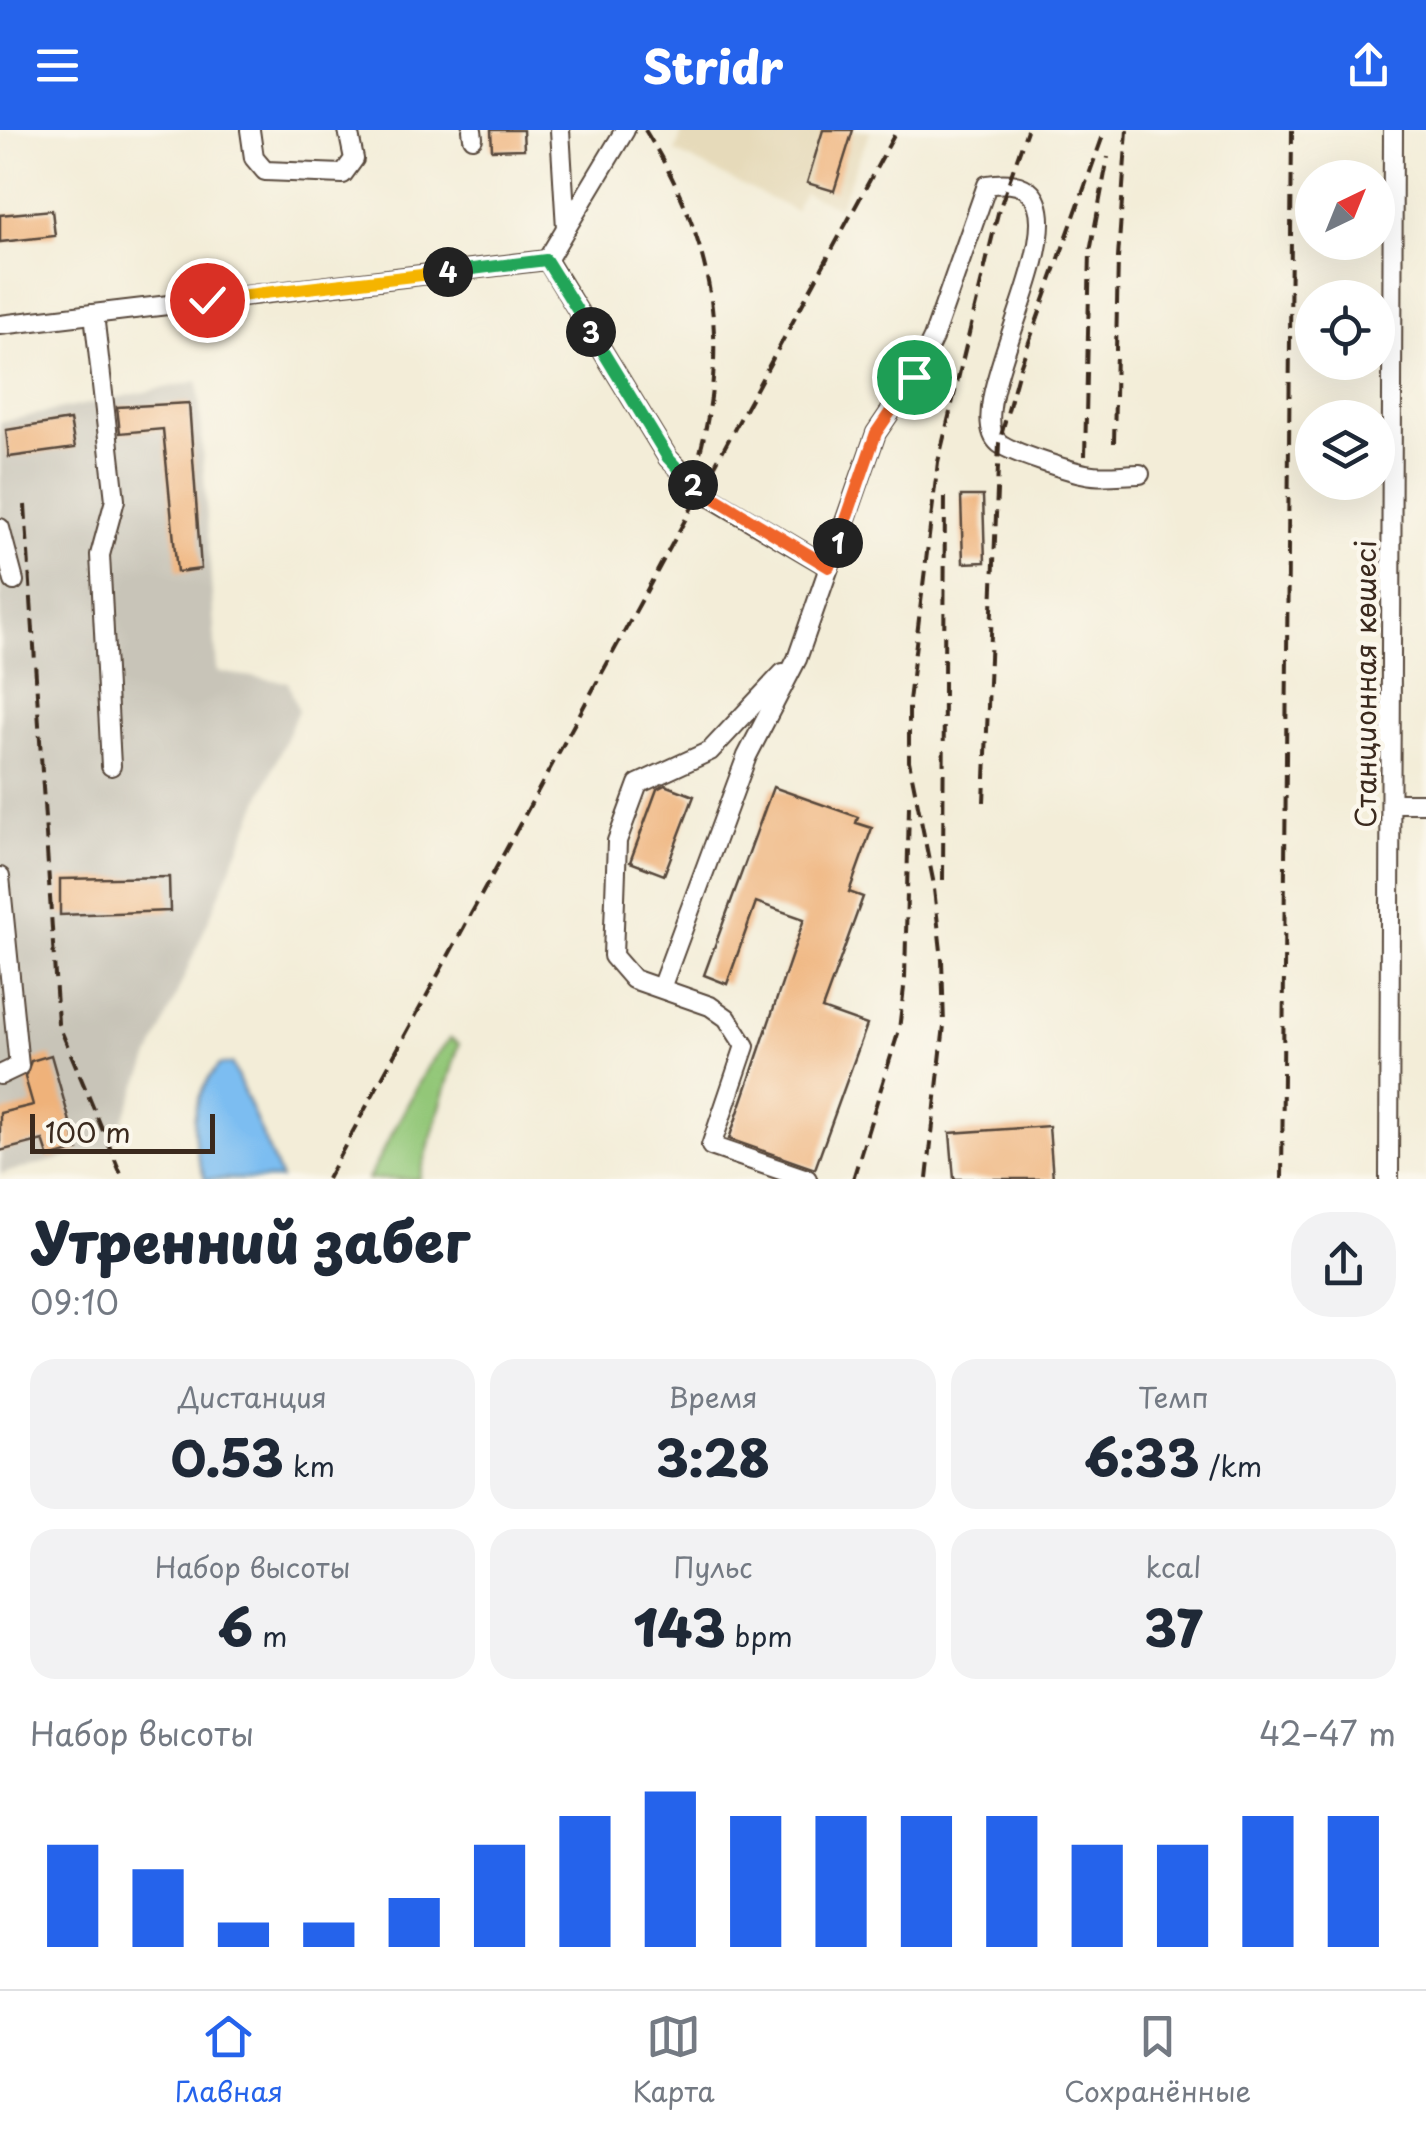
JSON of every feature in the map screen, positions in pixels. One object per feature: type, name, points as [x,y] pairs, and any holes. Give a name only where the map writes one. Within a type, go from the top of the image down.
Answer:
[{"type":"street","points":[[250,130],[254,158],[265,171],[343,174],[354,159],[348,130]]},
{"type":"street","points":[[560,130],[566,228]]},
{"type":"street","points":[[546,260],[625,130]]},
{"type":"street","name":"Станционная көшесі","points":[[1389,1179],[1393,130]]},
{"type":"street","points":[[661,988],[747,756],[797,658],[876,433],[914,377],[933,338],[987,185],[1009,181],[1026,188],[1038,208],[1040,242],[992,393],[989,426],[999,442],[1087,475],[1140,474]]},
{"type":"street","points":[[0,325],[546,260]]},
{"type":"street","points":[[546,260],[668,458],[692,484],[829,567]]},
{"type":"street","points":[[94,314],[114,500],[100,555],[111,766]]},
{"type":"street","points":[[0,528],[14,581]]},
{"type":"street","points":[[797,658],[710,751],[638,784],[617,841],[613,956],[632,978],[710,1006],[727,1018],[744,1046],[711,1146],[807,1179]]},
{"type":"street","points":[[1391,803],[1426,803]]},
{"type":"street","points":[[0,877],[19,1066],[0,1075]]},
{"type":"shaded area","points":[[683,130],[871,130],[839,207],[804,193],[795,211],[675,152]]},
{"type":"shaded area","points":[[198,381],[217,672],[288,682],[298,710],[112,1146],[0,1174],[0,422]]},
{"type":"green space","points":[[450,1038],[459,1044],[419,1179],[368,1179],[428,1066]]},
{"type":"water","points":[[232,1064],[281,1179],[205,1179],[194,1133],[197,1105],[219,1065]]},
{"type":"building","points":[[491,130],[523,130],[524,149],[492,150]]},
{"type":"building","points":[[823,130],[853,130],[834,191],[807,183]]},
{"type":"building","points":[[52,210],[55,236],[0,242],[0,215]]},
{"type":"building","points":[[189,403],[201,569],[177,572],[163,429],[120,433],[117,407]]},
{"type":"building","points":[[70,420],[75,448],[9,457],[6,430]]},
{"type":"building","points":[[961,496],[983,496],[985,562],[963,563]]},
{"type":"building","points":[[665,785],[694,796],[664,875],[630,862],[657,789]]},
{"type":"building","points":[[773,787],[858,817],[856,823],[872,828],[849,892],[863,897],[822,1009],[867,1025],[815,1169],[729,1139],[804,919],[756,902],[727,984],[704,975]]},
{"type":"building","points":[[169,877],[170,911],[60,915],[60,879]]},
{"type":"building","points":[[51,1055],[78,1150],[49,1158],[43,1140],[0,1151],[0,1113],[33,1105],[25,1077],[31,1061]]},
{"type":"building","points":[[1049,1126],[1053,1179],[954,1179],[950,1133]]},
{"type":"railway","points":[[645,130],[691,221],[712,310],[710,403],[701,451],[685,501]]},
{"type":"railway","points":[[327,1179],[897,130]]},
{"type":"railway","points":[[927,1179],[944,1025],[942,960],[933,880],[909,761],[909,701],[938,462],[998,213],[1027,130]]},
{"type":"railway","points":[[984,802],[999,443],[1019,370],[1105,130]]},
{"type":"railway","points":[[1114,443],[1118,258],[1127,130]]},
{"type":"railway","points":[[1282,1179],[1292,130]]},
{"type":"railway","points":[[1085,456],[1090,252],[1108,157]]},
{"type":"railway","points":[[943,880],[945,490]]},
{"type":"railway","points":[[25,505],[58,1023],[123,1179]]},
{"type":"railway","points":[[853,1179],[899,1030],[905,979],[909,806]]},
{"type":"route","points":[[207,300],[546,260],[668,458],[702,492],[829,567],[876,433],[914,377]]}]
